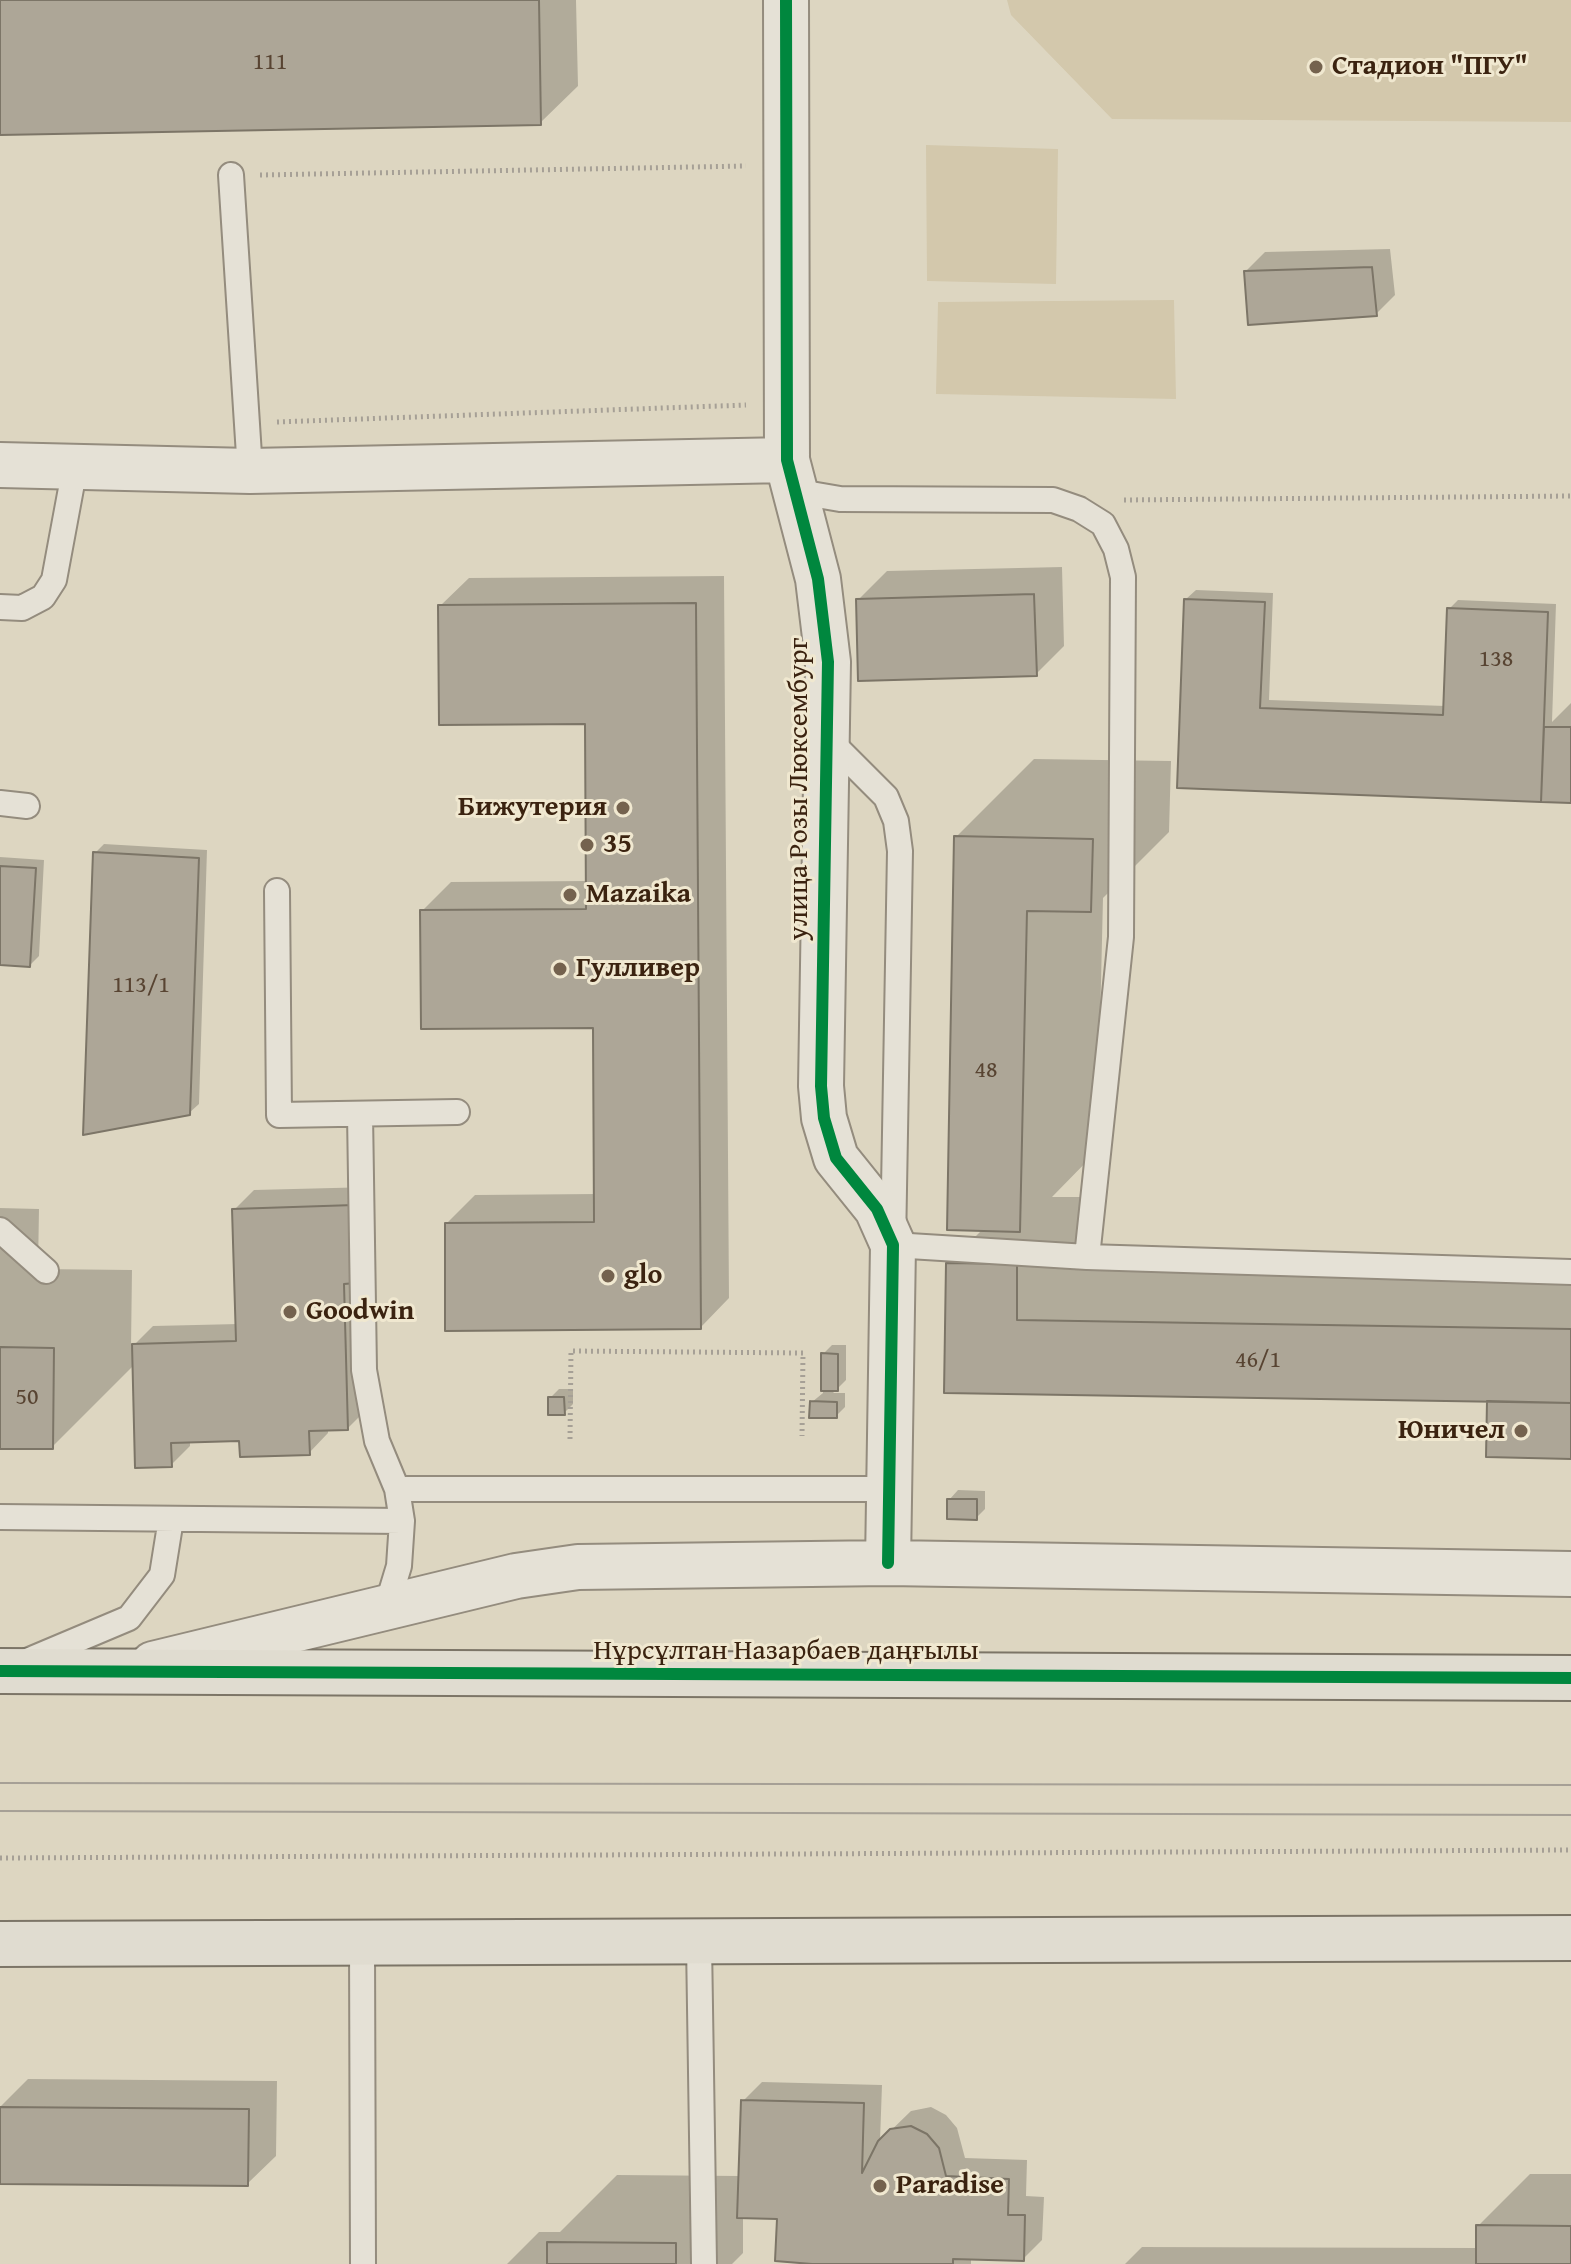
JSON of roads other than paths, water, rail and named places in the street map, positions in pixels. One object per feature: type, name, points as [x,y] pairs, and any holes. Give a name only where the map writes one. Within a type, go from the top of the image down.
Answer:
[{"type":"main road","name":"Нұрсұлтан Назарбаев даңғылы","points":[[1,1671],[109,1674],[1571,1678]]},
{"type":"main road","points":[[0,1944],[1571,1938]]},
{"type":"street","name":"улица Розы Люксембург","points":[[786,0],[787,460],[818,579],[824,618],[828,739],[821,1086],[824,1118],[836,1158],[877,1209],[893,1245],[888,1563]]},
{"type":"street","points":[[0,465],[250,471],[787,460]]},
{"type":"street","points":[[109,1674],[516,1576],[578,1567],[888,1563],[1571,1574]]},
{"type":"lane","points":[[231,175],[250,471]]},
{"type":"lane","points":[[787,460],[805,493],[840,499],[1053,500],[1079,509],[1103,524],[1116,549],[1123,577],[1121,937],[1087,1257]]},
{"type":"lane","points":[[0,607],[22,608],[43,597],[54,580],[75,467]]},
{"type":"lane","points":[[828,739],[886,797],[896,821],[900,851],[893,1245],[1087,1257],[1571,1272]]},
{"type":"lane","points":[[0,803],[27,806]]},
{"type":"lane","points":[[277,891],[279,1115],[457,1112]]},
{"type":"lane","points":[[360,1114],[364,1370],[377,1441],[397,1489],[402,1521],[399,1566],[386,1609]]},
{"type":"lane","points":[[0,1230],[46,1271]]},
{"type":"lane","points":[[397,1489],[888,1489]]},
{"type":"lane","points":[[0,1517],[402,1521]]},
{"type":"lane","points":[[1,1671],[129,1618],[162,1575],[171,1519]]},
{"type":"lane","points":[[362,1943],[363,2264]]},
{"type":"lane","points":[[699,1943],[704,2264]]},
{"type":"tram line","points":[[0,1783],[1571,1785]]},
{"type":"tram line","points":[[0,1811],[1571,1815]]},
{"type":"place","name":"Стадион \"ПГУ\"","points":[[1316,67]]},
{"type":"place","name":"Бижутерия","points":[[623,808]]},
{"type":"place","name":"35","points":[[587,845]]},
{"type":"place","name":"Mazaika","points":[[570,895]]},
{"type":"place","name":"Гулливер","points":[[560,969]]},
{"type":"place","name":"glo","points":[[608,1276]]},
{"type":"place","name":"Goodwin","points":[[290,1312]]},
{"type":"place","name":"Юничел","points":[[1521,1431]]},
{"type":"place","name":"Paradise","points":[[880,2186]]}]
